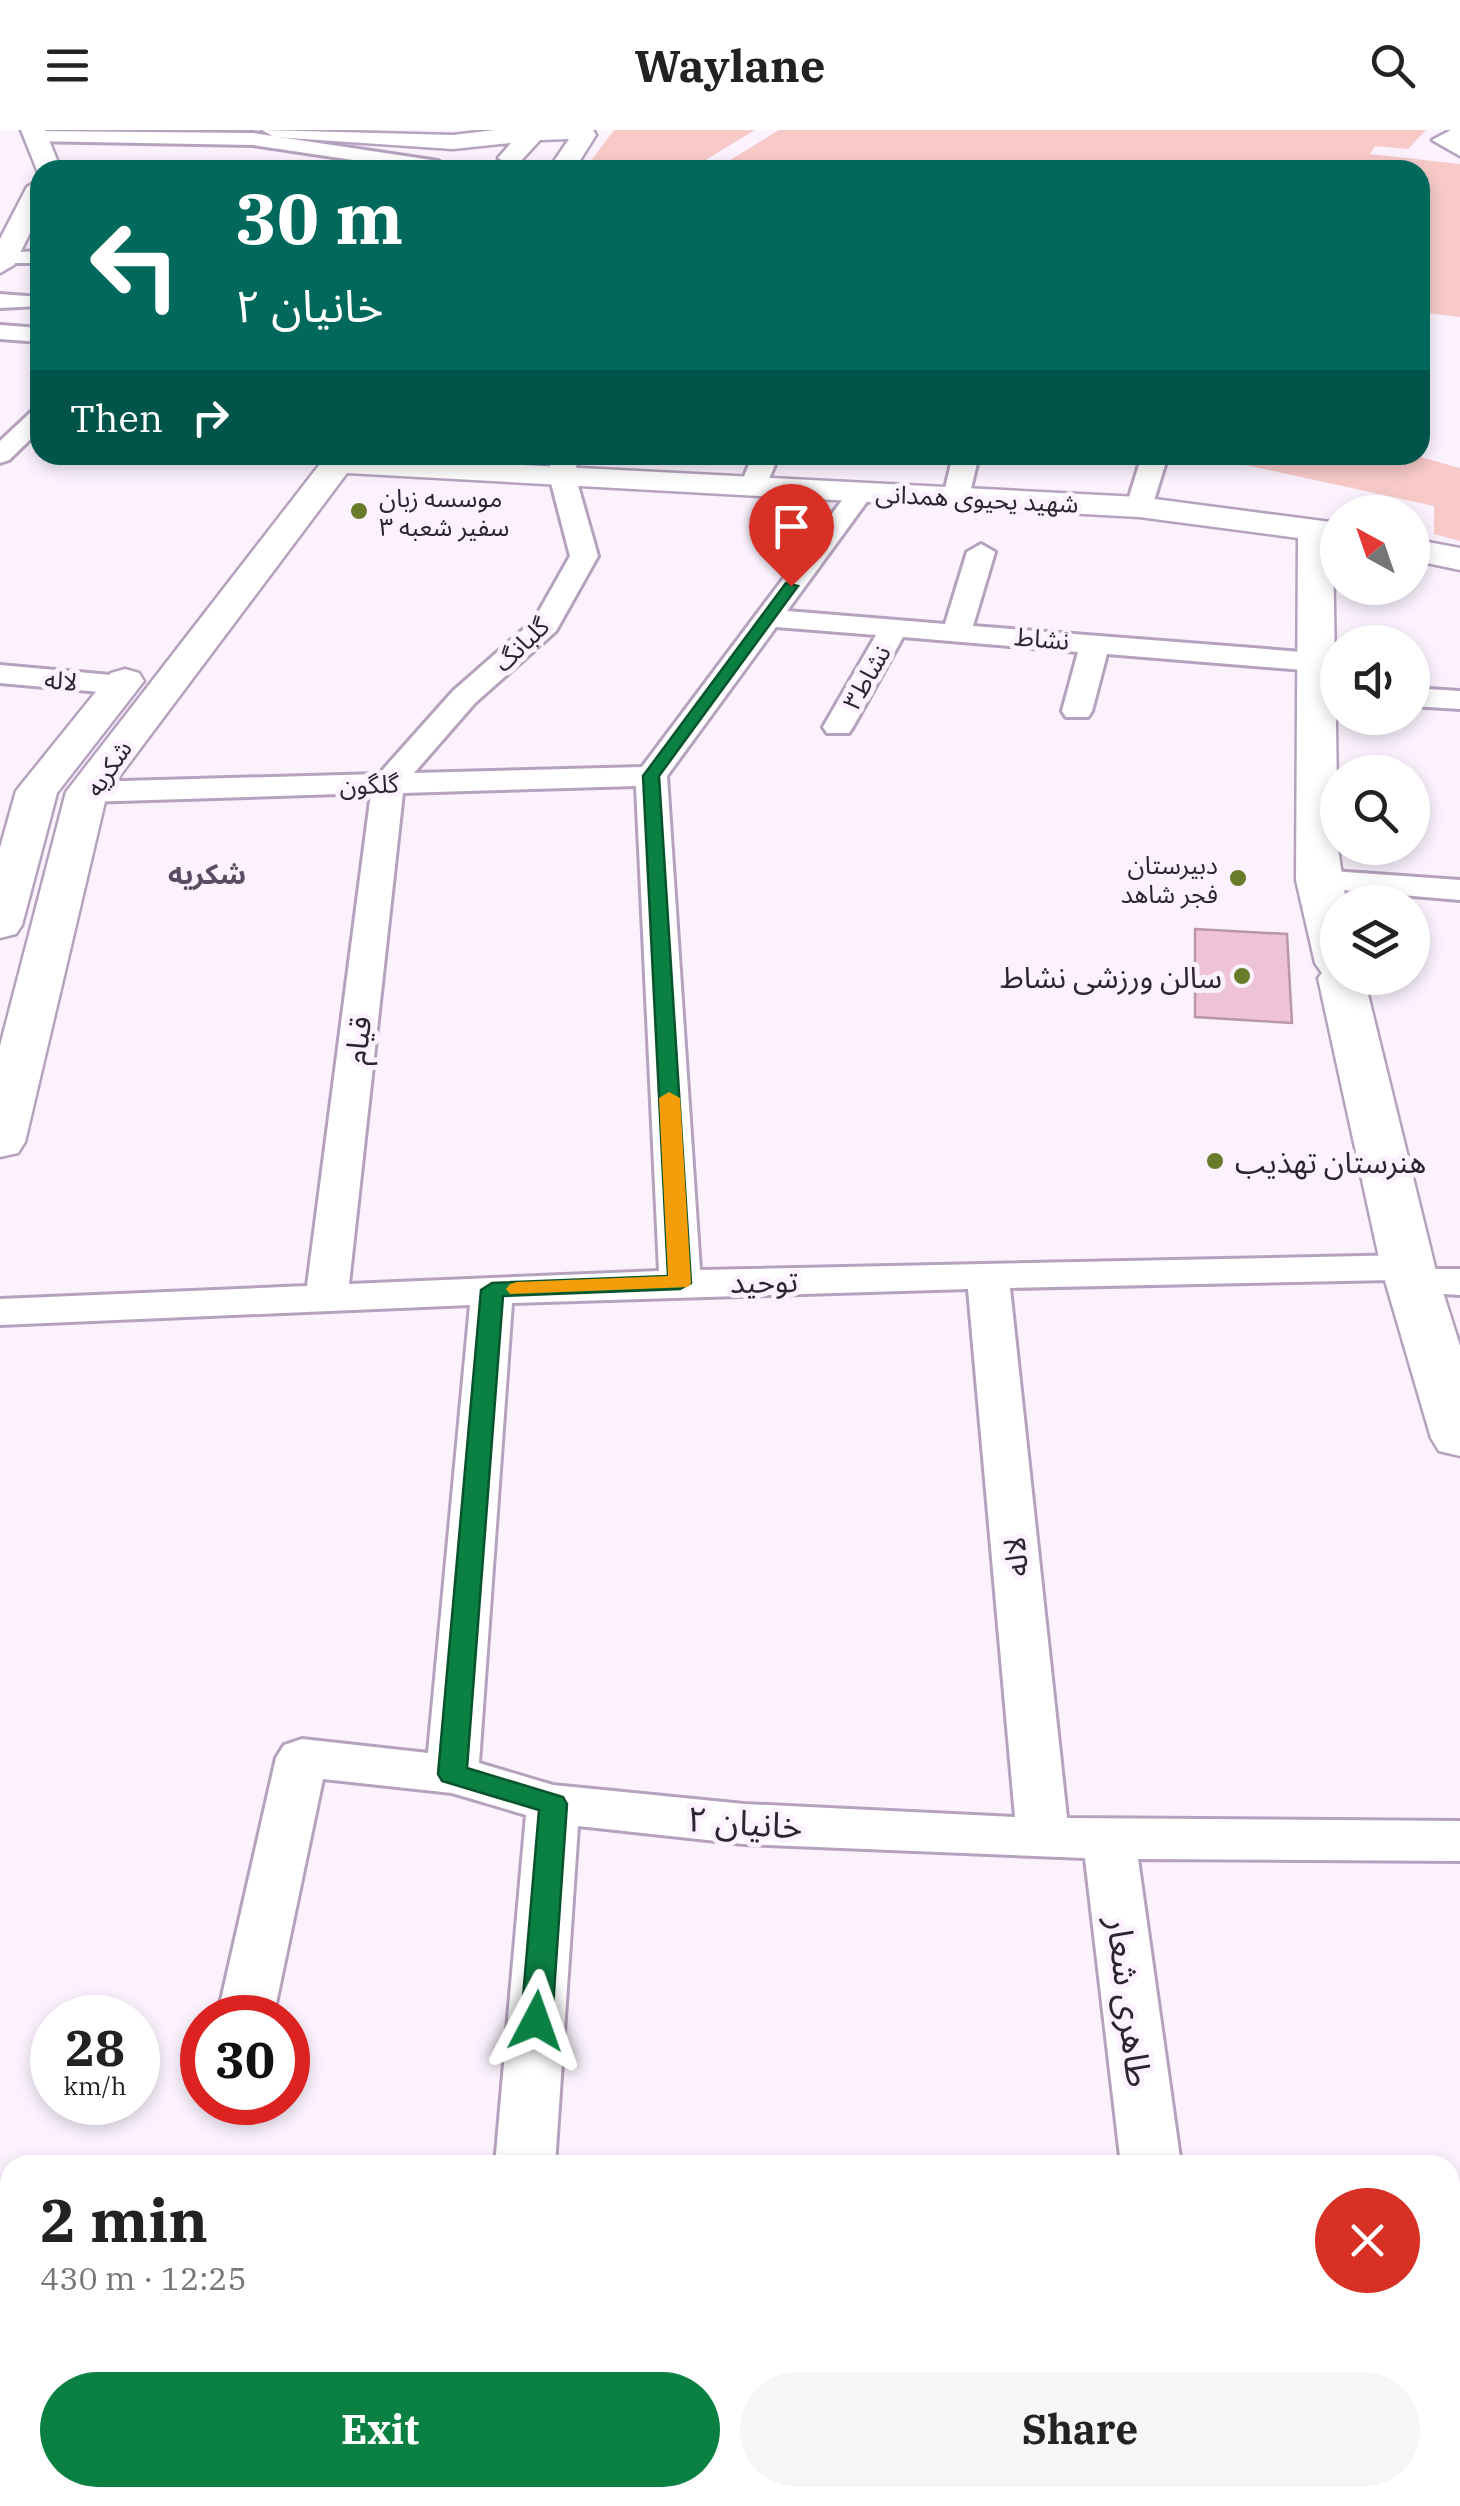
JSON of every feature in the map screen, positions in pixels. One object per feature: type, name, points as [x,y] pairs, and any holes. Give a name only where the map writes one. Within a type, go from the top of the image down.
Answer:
[{"type":"main road","points":[[274,130],[453,142],[543,131],[588,134]]},
{"type":"main road","points":[[509,160],[543,131]]},
{"type":"main road","points":[[35,134],[44,160]]},
{"type":"main road","points":[[333,134],[436,149],[475,160]]},
{"type":"main road","points":[[567,160],[588,134]]},
{"type":"main road","name":"شکریه","points":[[0,925],[37,791],[142,660],[322,465]]},
{"type":"main road","name":"شکریه","points":[[0,1142],[87,792],[323,465]]},
{"type":"main road","name":"شهید یحیوی همدانی","points":[[563,465],[760,470],[861,492],[1139,507],[1320,530]]},
{"type":"main road","points":[[1430,553],[1460,559]]},
{"type":"main road","points":[[1320,888],[1322,735]]},
{"type":"main road","points":[[1346,995],[1427,1277],[1460,1438]]},
{"type":"street","points":[[35,134],[253,139],[397,160]]},
{"type":"street","points":[[247,153],[311,157],[308,160]]},
{"type":"street","points":[[0,301],[30,302]]},
{"type":"street","points":[[0,332],[30,334]]},
{"type":"street","points":[[0,455],[30,426]]},
{"type":"street","name":"گلبانگ","points":[[388,784],[464,696],[546,624],[584,556],[563,465]]},
{"type":"street","points":[[956,497],[964,465]]},
{"type":"street","points":[[1139,507],[1152,465]]},
{"type":"street","points":[[680,1283],[651,776],[861,492]]},
{"type":"street","points":[[957,632],[980,552]]},
{"type":"street","name":"نشاط","points":[[768,618],[1094,642],[1320,680]]},
{"type":"street","name":"نشاط۳","points":[[838,727],[895,627]]},
{"type":"street","points":[[1077,711],[1094,642]]},
{"type":"street","name":"لاله","points":[[0,674],[142,660]]},
{"type":"street","points":[[1430,698],[1460,700]]},
{"type":"street","name":"گلگون","points":[[87,792],[651,776]]},
{"type":"street","name":"قیام","points":[[327,1296],[388,784]]},
{"type":"street","points":[[1318,880],[1460,890]]},
{"type":"street","name":"لاله","points":[[988,1276],[1044,1838]]},
{"type":"street","name":"توحید","points":[[0,1312],[680,1283],[988,1276],[1427,1277]]},
{"type":"street","points":[[452,1774],[492,1290]]},
{"type":"street","name":"خانیان ۲","points":[[250,1995],[302,1758],[452,1774],[553,1804],[744,1824],[1044,1838],[1460,1841]]},
{"type":"street","points":[[526,2155],[553,1804]]},
{"type":"street","name":"طاهری شعار","points":[[1109,1839],[1150,2155]]},
{"type":"shaded area","points":[[614,130],[755,130],[706,160],[592,160]]},
{"type":"shaded area","points":[[779,130],[1426,130],[1408,149],[1375,146],[1370,154],[1424,160],[730,160]]},
{"type":"shaded area","points":[[1430,161],[1460,164],[1460,317],[1430,313]]},
{"type":"shaded area","points":[[1430,460],[1460,468],[1460,541],[1434,534],[1430,495],[1383,495],[1246,465],[1430,465]]},
{"type":"building","name":"سالن ورزشی نشاط","points":[[1195,929],[1287,934],[1292,1023],[1195,1017]]},
{"type":"slow traffic","points":[[517,1289],[680,1283],[669,1098]]},
{"type":"place","name":"موسسه زبان سفیر شعبه ۳","points":[[359,511]]},
{"type":"place","name":"دبیرستان فجر شاهد","points":[[1238,878]]},
{"type":"place","name":"سالن ورزشی نشاط","points":[[1242,976]]},
{"type":"place","name":"هنرستان تهذیب","points":[[1215,1161]]},
{"type":"district","name":"شکریه","points":[[207,873]]},
{"type":"route","points":[[536,2021],[553,1804],[452,1774],[492,1290],[680,1283],[651,776],[791,586]]}]
